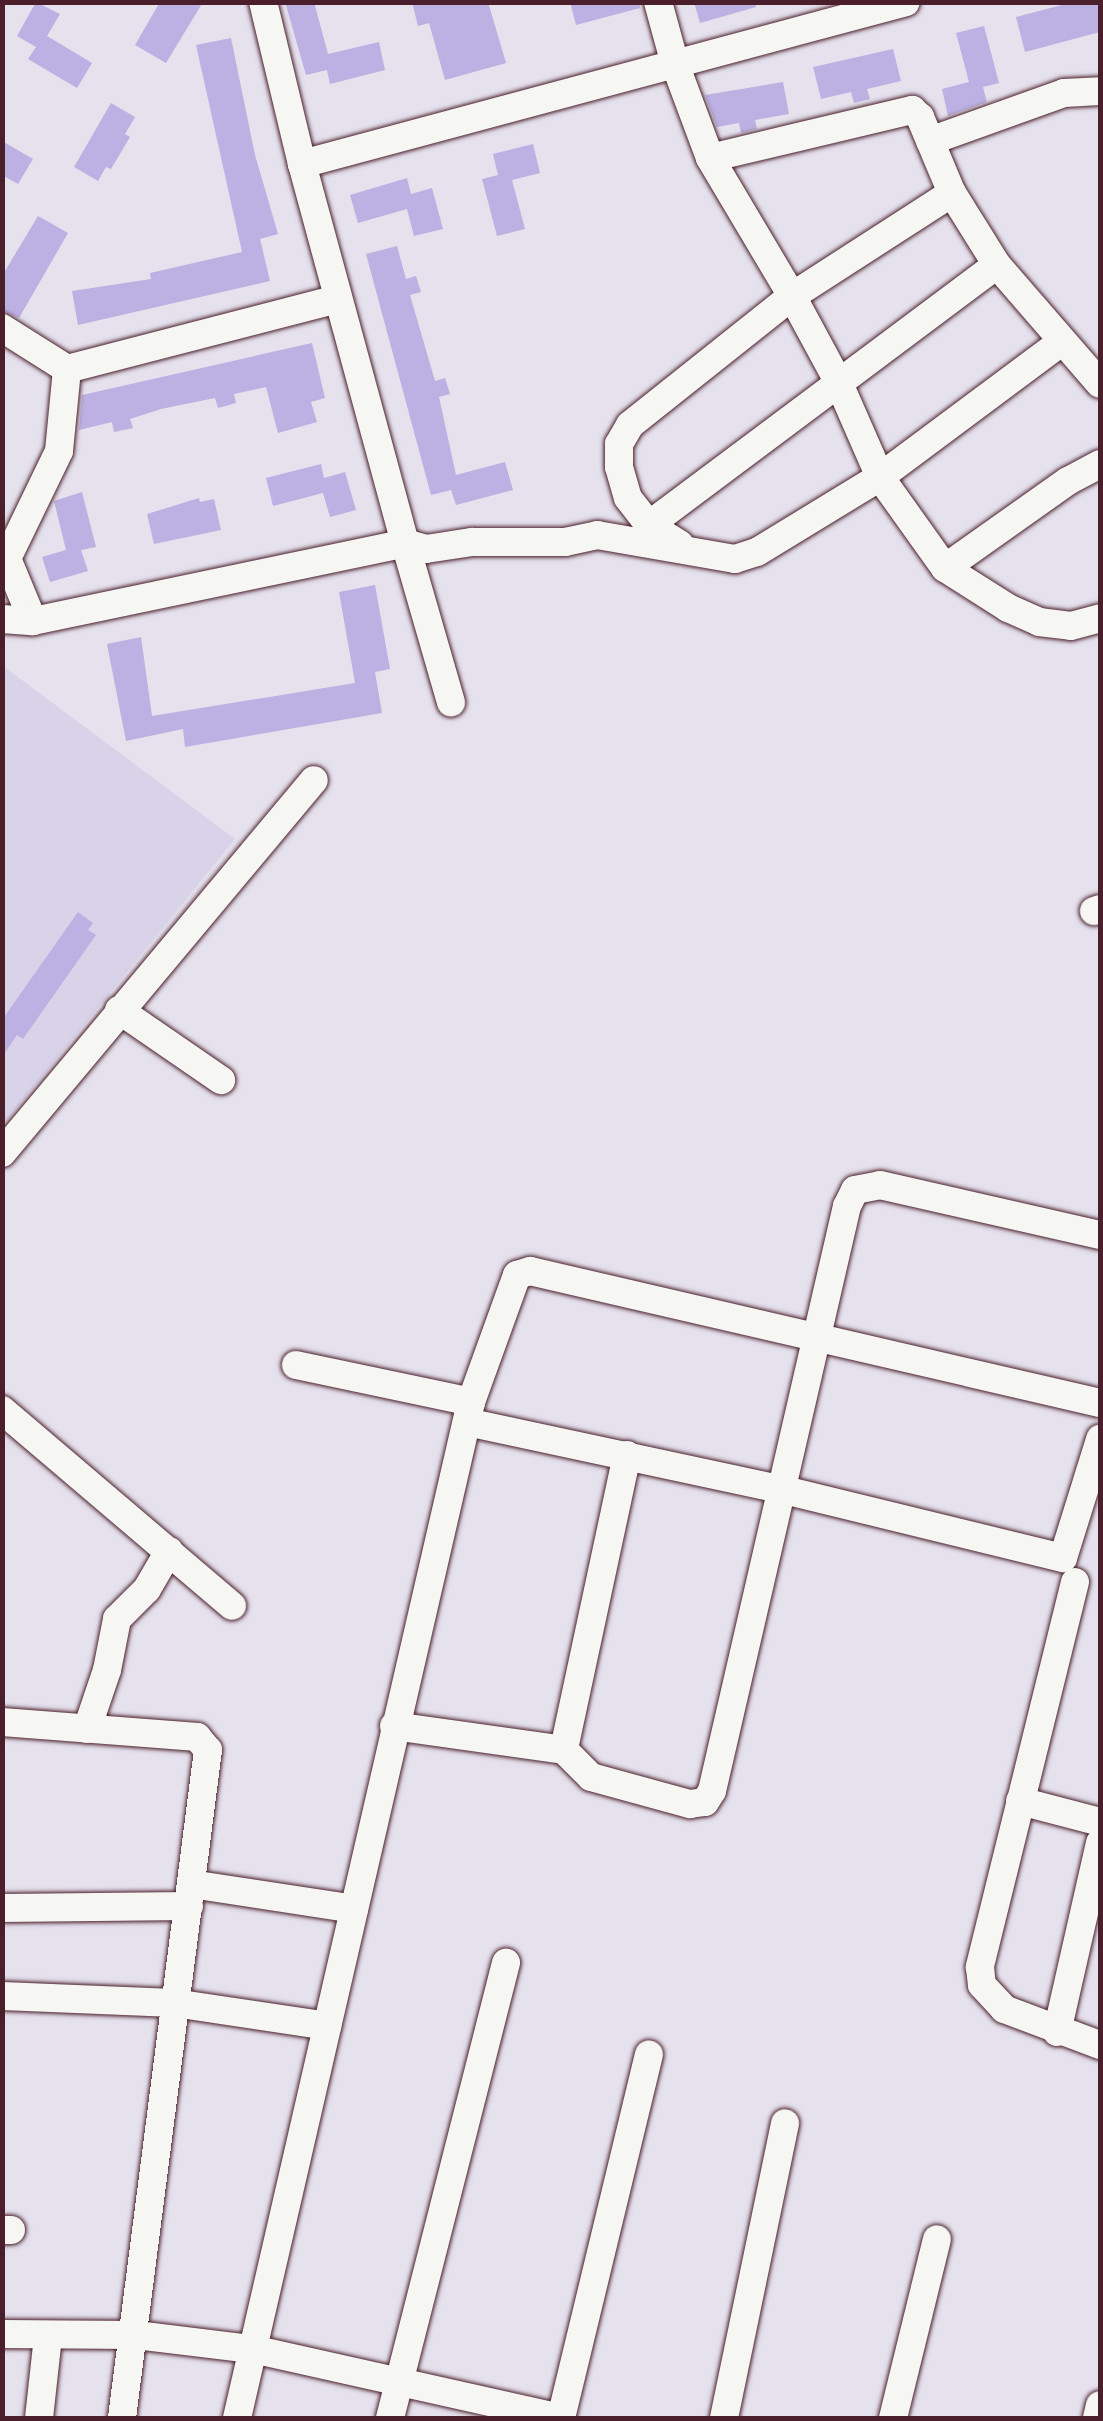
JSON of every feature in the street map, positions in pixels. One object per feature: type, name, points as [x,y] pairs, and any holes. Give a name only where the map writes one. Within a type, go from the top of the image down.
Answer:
[{"type":"street","points":[[263,2],[338,299],[450,702]]},
{"type":"street","points":[[658,2],[675,64],[710,158],[838,382],[880,477],[945,568],[1008,608],[1039,622],[1071,626],[1100,618]]},
{"type":"street","points":[[302,164],[906,2]]},
{"type":"street","points":[[930,141],[1064,93],[1100,91]]},
{"type":"street","points":[[710,158],[912,110],[920,117],[952,194],[996,265],[1100,384]]},
{"type":"street","points":[[686,548],[649,525],[628,498],[619,467],[619,444],[630,426],[792,296],[952,194]]},
{"type":"street","points":[[649,525],[996,265]]},
{"type":"street","points":[[2,328],[68,370],[338,299]]},
{"type":"street","points":[[2,619],[34,621],[404,543],[426,549],[472,542],[546,542],[597,535],[735,558],[757,552],[880,477],[1061,342]]},
{"type":"street","points":[[34,621],[6,565],[59,451],[68,370]]},
{"type":"street","points":[[945,568],[1100,464]]},
{"type":"street","points":[[2,1153],[314,780]]},
{"type":"street","points":[[119,1010],[221,1080]]},
{"type":"street","points":[[394,1726],[564,1750],[591,1777],[690,1804],[704,1802],[712,1791],[847,1206],[855,1190],[864,1185],[1100,1235]]},
{"type":"street","points":[[237,2418],[469,1412],[516,1275],[530,1271],[1100,1403]]},
{"type":"street","points":[[296,1365],[627,1455],[784,1490],[1079,1576]]},
{"type":"street","points":[[2,1410],[232,1606]]},
{"type":"street","points":[[1100,1438],[1079,1576],[980,1967],[982,1985],[1004,2009],[1100,2045]]},
{"type":"street","points":[[564,1750],[627,1455]]},
{"type":"street","points":[[86,1729],[108,1670],[117,1619],[148,1589],[169,1551]]},
{"type":"street","points":[[2,1722],[204,1740],[208,1750],[136,2336],[122,2418]]},
{"type":"street","points":[[1020,1801],[1100,1822]]},
{"type":"street","points":[[1057,2032],[1100,1843]]},
{"type":"street","points":[[2,1908],[190,1895],[354,1909]]},
{"type":"street","points":[[390,2418],[506,1963]]},
{"type":"street","points":[[2,1996],[174,2003],[327,2026]]},
{"type":"street","points":[[2,2334],[136,2336],[252,2349],[561,2418],[649,2054]]},
{"type":"street","points":[[724,2418],[784,2123]]},
{"type":"street","points":[[893,2418],[937,2239]]},
{"type":"street","points":[[39,2418],[48,2336]]},
{"type":"street","points":[[1098,2418],[1100,2404]]},
{"type":"shaded area","points":[[3,666],[235,839],[3,1125]]},
{"type":"building","points":[[36,2],[60,14],[47,36],[92,63],[77,88],[28,59],[36,47],[17,36]]},
{"type":"building","points":[[160,2],[203,2],[166,63],[135,45]]},
{"type":"building","points":[[285,2],[314,2],[328,54],[379,42],[385,70],[330,84],[327,70],[306,75]]},
{"type":"building","points":[[412,2],[488,2],[506,63],[445,80],[429,23],[418,26]]},
{"type":"building","points":[[570,2],[639,2],[640,8],[576,25]]},
{"type":"building","points":[[694,2],[755,2],[756,7],[700,23]]},
{"type":"building","points":[[1073,2],[1100,2],[1100,32],[1025,52],[1016,17]]},
{"type":"building","points":[[984,26],[999,83],[983,87],[987,102],[948,116],[942,89],[969,82],[956,33]]},
{"type":"building","points":[[231,38],[255,155],[278,234],[260,239],[270,281],[78,325],[72,291],[151,279],[150,273],[242,252],[196,45]]},
{"type":"building","points":[[893,49],[901,81],[867,89],[870,99],[854,103],[851,92],[821,99],[813,67]]},
{"type":"building","points":[[783,82],[789,114],[755,120],[757,129],[741,133],[739,123],[717,127],[705,95]]},
{"type":"building","points":[[111,103],[135,117],[125,134],[130,137],[111,169],[106,167],[98,181],[74,167]]},
{"type":"building","points":[[2,141],[33,159],[18,184],[2,175]]},
{"type":"building","points":[[533,144],[540,173],[512,180],[525,229],[497,236],[482,179],[498,175],[493,154]]},
{"type":"building","points":[[407,178],[411,194],[432,188],[443,229],[414,236],[407,209],[358,223],[350,195]]},
{"type":"building","points":[[38,216],[68,233],[19,318],[2,311],[2,276]]},
{"type":"building","points":[[397,246],[406,279],[416,276],[421,292],[410,295],[435,381],[445,378],[450,394],[439,397],[456,475],[505,462],[513,490],[456,505],[451,490],[431,495],[366,254]]},
{"type":"building","points":[[312,343],[325,398],[311,402],[317,422],[278,433],[266,387],[234,394],[236,403],[218,408],[215,398],[161,409],[130,419],[133,428],[114,432],[112,422],[79,430],[82,395]]},
{"type":"building","points":[[321,464],[324,478],[345,472],[356,510],[330,517],[323,493],[273,506],[266,478]]},
{"type":"building","points":[[82,492],[96,547],[81,550],[88,571],[50,582],[42,557],[66,550],[54,501]]},
{"type":"building","points":[[199,498],[200,502],[214,499],[221,530],[154,544],[147,514]]},
{"type":"building","points":[[375,585],[390,669],[375,672],[382,713],[185,747],[183,729],[126,741],[107,644],[141,637],[152,716],[355,683],[339,592]]},
{"type":"building","points":[[78,912],[93,923],[88,930],[96,935],[23,1039],[17,1035],[2,1057],[2,1020]]}]
